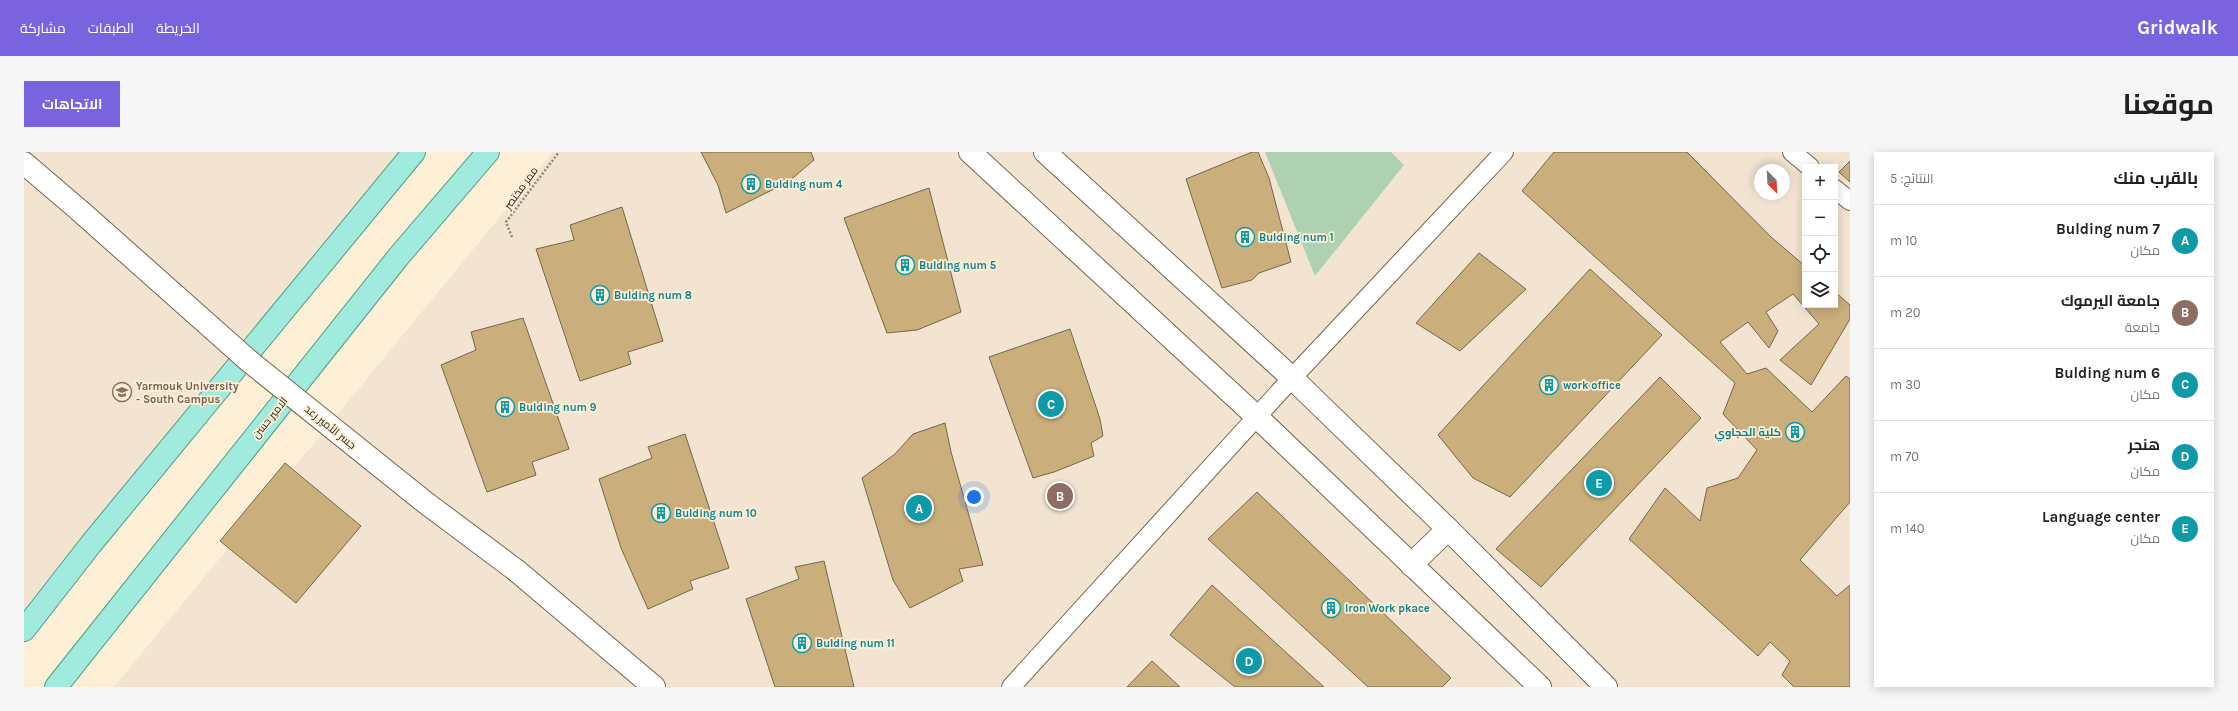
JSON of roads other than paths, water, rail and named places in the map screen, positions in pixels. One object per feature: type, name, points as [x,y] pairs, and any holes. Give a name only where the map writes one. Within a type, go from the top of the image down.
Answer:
[{"type":"main road","points":[[24,630],[91,544],[414,152]]},
{"type":"main road","name":"الامير حسن","points":[[56,687],[399,256],[488,152]]},
{"type":"street","points":[[970,152],[1256,417],[1540,687]]},
{"type":"street","points":[[1045,152],[1292,378],[1448,529],[1606,687]]},
{"type":"street","name":"جسر الأمير رعد","points":[[24,162],[169,291],[296,399],[426,503],[517,571],[654,687]]},
{"type":"street","points":[[1411,565],[1448,529]]},
{"type":"lane","points":[[1011,687],[1256,417],[1504,152]]},
{"type":"lane","points":[[1792,152],[1806,164]]},
{"type":"lane","points":[[1838,192],[1850,202]]},
{"type":"place","name":"Bulding num 4","points":[[751,184]]},
{"type":"place","name":"Bulding num 1","points":[[1245,237]]},
{"type":"place","name":"Bulding num 5","points":[[905,265]]},
{"type":"place","name":"Bulding num 8","points":[[600,295]]},
{"type":"place","name":"work office","points":[[1549,385]]},
{"type":"place","name":"Yarmouk University - South Campus","points":[[122,392]]},
{"type":"place","name":"Bulding num 6","points":[[1051,404]]},
{"type":"place","name":"Bulding num 9","points":[[505,407]]},
{"type":"place","name":"كلية الحجاوي","points":[[1795,432]]},
{"type":"place","name":"Language center","points":[[1599,483]]},
{"type":"place","name":"جامعة اليرموك","points":[[1060,496]]},
{"type":"place","name":"Bulding num 7","points":[[919,508]]},
{"type":"place","name":"Bulding num 10","points":[[661,513]]},
{"type":"place","name":"Iron Work pkace","points":[[1331,608]]},
{"type":"place","name":"Bulding num 11","points":[[802,643]]},
{"type":"place","name":"هنجر","points":[[1249,661]]}]
